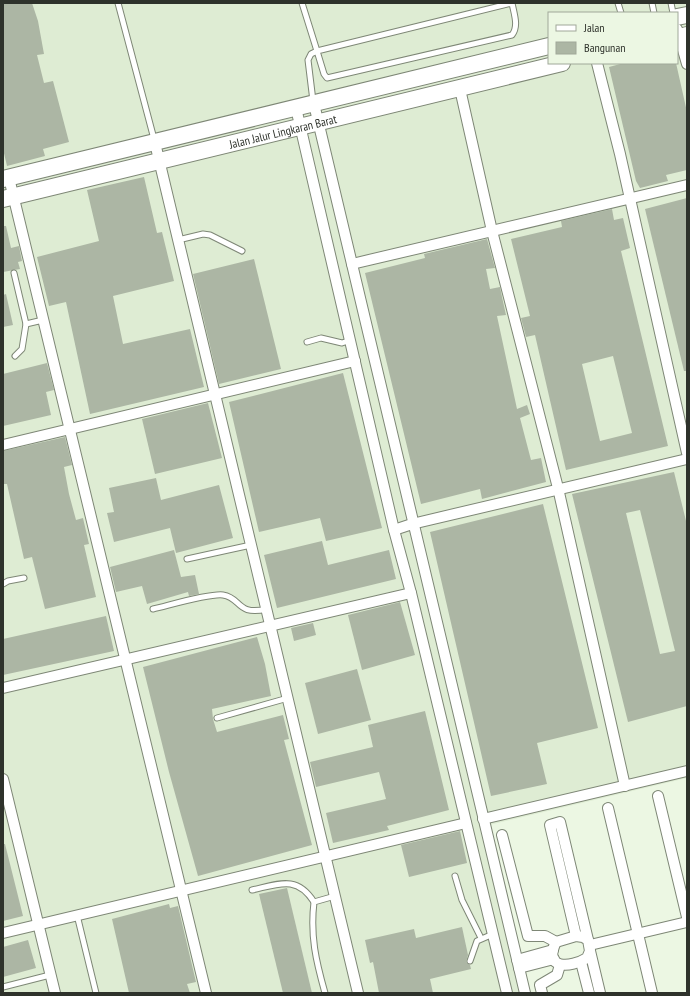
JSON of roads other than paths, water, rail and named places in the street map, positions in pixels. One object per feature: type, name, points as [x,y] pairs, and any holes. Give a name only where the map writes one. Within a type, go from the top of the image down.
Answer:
[{"type":"main road","name":"Jalan Jalur Lingkaran Barat","points":[[6,179],[548,46]]},
{"type":"main road","name":"Jalan Jalur Lingkaran Barat","points":[[8,198],[158,160],[460,89],[558,64]]},
{"type":"street","points":[[680,35],[687,64]]},
{"type":"street","points":[[597,64],[630,198],[687,453]]},
{"type":"street","points":[[460,89],[492,231],[558,488],[625,786]]},
{"type":"street","points":[[314,104],[317,123],[352,264],[412,524],[525,993]]},
{"type":"street","points":[[296,108],[394,530],[411,594],[507,993]]},
{"type":"street","points":[[155,143],[358,993]]},
{"type":"street","points":[[6,179],[8,198],[43,320],[127,660],[206,993]]},
{"type":"street","points":[[352,264],[687,185]]},
{"type":"street","points":[[3,445],[355,361]]},
{"type":"street","points":[[394,530],[412,524],[558,488],[687,459]]},
{"type":"street","points":[[3,688],[411,594]]},
{"type":"street","points":[[483,819],[687,771]]},
{"type":"street","points":[[3,779],[55,993]]},
{"type":"street","points":[[658,796],[687,917]]},
{"type":"street","points":[[608,808],[652,993]]},
{"type":"street","points":[[576,936],[550,825],[560,822],[600,993]]},
{"type":"street","points":[[3,933],[181,892],[466,823]]},
{"type":"street","points":[[502,835],[528,936],[545,936],[556,954],[567,966],[581,962],[587,958],[589,945],[584,937],[576,936],[556,954],[518,964]]},
{"type":"street","points":[[589,945],[687,922]]},
{"type":"street","points":[[542,993],[540,985],[556,975],[556,954]]},
{"type":"street","points":[[581,962],[589,993]]},
{"type":"lane","points":[[118,3],[155,143]]},
{"type":"lane","points":[[302,3],[317,51],[324,74],[328,78],[512,35],[516,30],[516,25],[512,3],[317,51],[312,54],[308,60],[314,104]]},
{"type":"lane","points":[[178,240],[203,234],[210,235],[242,251]]},
{"type":"lane","points":[[14,273],[26,324],[22,349],[15,356]]},
{"type":"lane","points":[[26,324],[43,320]]},
{"type":"lane","points":[[307,342],[321,338],[342,343],[351,340]]},
{"type":"lane","points":[[186,559],[251,544]]},
{"type":"lane","points":[[3,584],[8,581],[24,578]]},
{"type":"lane","points":[[153,609],[217,595],[228,596],[246,610],[254,612],[267,609]]},
{"type":"lane","points":[[218,718],[288,698]]},
{"type":"lane","points":[[455,876],[462,900],[481,938]]},
{"type":"lane","points":[[252,890],[286,882],[293,883],[305,889],[314,902],[312,926],[315,954],[325,993]]},
{"type":"lane","points":[[314,902],[335,896]]},
{"type":"lane","points":[[77,915],[96,993]]},
{"type":"lane","points":[[470,961],[474,946],[481,938],[493,934]]},
{"type":"lane","points":[[3,987],[50,974]]}]
